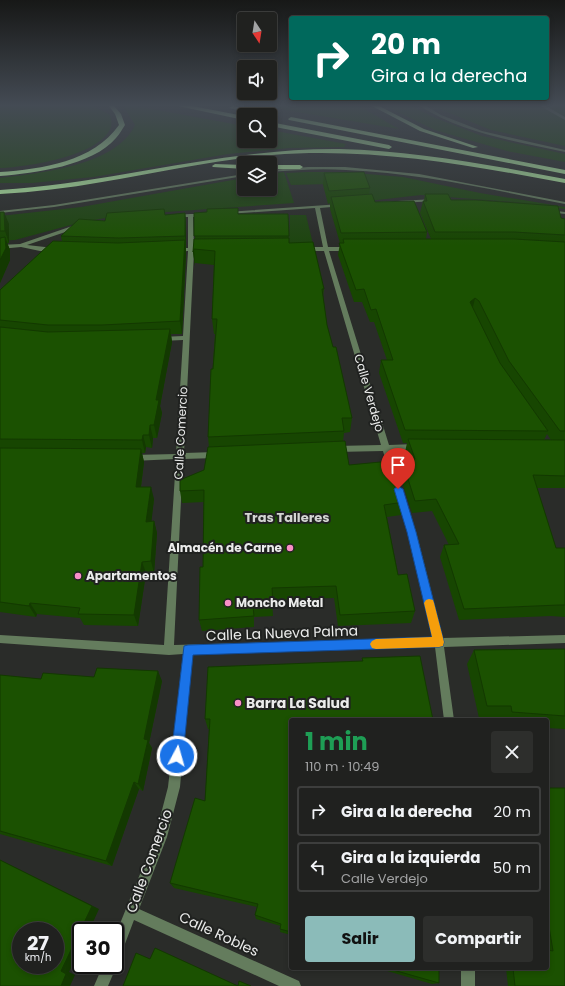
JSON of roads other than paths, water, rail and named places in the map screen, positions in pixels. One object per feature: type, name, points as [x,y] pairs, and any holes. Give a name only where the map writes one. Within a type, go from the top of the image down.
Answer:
[{"type":"highway","points":[[0,174],[27,171],[67,162],[91,152]]},
{"type":"highway","points":[[0,192],[81,184],[191,165],[268,154],[301,152]]},
{"type":"highway","points":[[366,152],[489,167]]},
{"type":"highway","points":[[413,152],[565,181]]},
{"type":"highway","points":[[465,152],[565,171]]},
{"type":"highway","points":[[493,152],[565,171]]},
{"type":"highway","points":[[191,165],[237,167]]},
{"type":"highway","points":[[277,167],[300,167]]},
{"type":"street","points":[[277,170],[300,167],[352,168],[406,172],[565,204]]},
{"type":"street","points":[[0,212],[54,206],[237,176]]},
{"type":"street","points":[[372,203],[411,200],[438,200]]},
{"type":"street","points":[[411,200],[414,207]]},
{"type":"street","points":[[219,214],[348,205]]},
{"type":"street","name":"Calle Verdejo","points":[[317,207],[326,249],[412,532],[439,642],[449,718]]},
{"type":"street","points":[[542,210],[565,213]]},
{"type":"street","points":[[170,216],[212,214]]},
{"type":"street","name":"Calle Comercio","points":[[169,650],[191,249],[190,215]]},
{"type":"street","points":[[0,247],[21,245],[81,226]]},
{"type":"street","points":[[21,245],[40,249],[62,250]]},
{"type":"street","points":[[168,250],[207,249]]},
{"type":"street","points":[[295,249],[358,249]]},
{"type":"street","points":[[157,339],[186,338]]},
{"type":"street","points":[[325,449],[424,447]]},
{"type":"street","points":[[124,458],[226,454]]},
{"type":"street","name":"Calle La Nueva Palma","points":[[0,639],[169,650],[565,639]]},
{"type":"street","name":"Calle Comercio","points":[[124,930],[161,837],[174,787],[188,650]]},
{"type":"street","name":"Calle Robles","points":[[131,912],[294,986]]},
{"type":"street","points":[[468,970],[468,986]]},
{"type":"street","points":[[101,986],[106,974]]},
{"type":"place","name":"Almacén de Carne","points":[[290,548]]},
{"type":"place","name":"Apartamentos","points":[[78,576]]},
{"type":"place","name":"Moncho Metal","points":[[228,603]]},
{"type":"place","name":"Barra La Salud","points":[[238,703]]},
{"type":"district","name":"Tras Talleres","points":[[287,517]]}]
